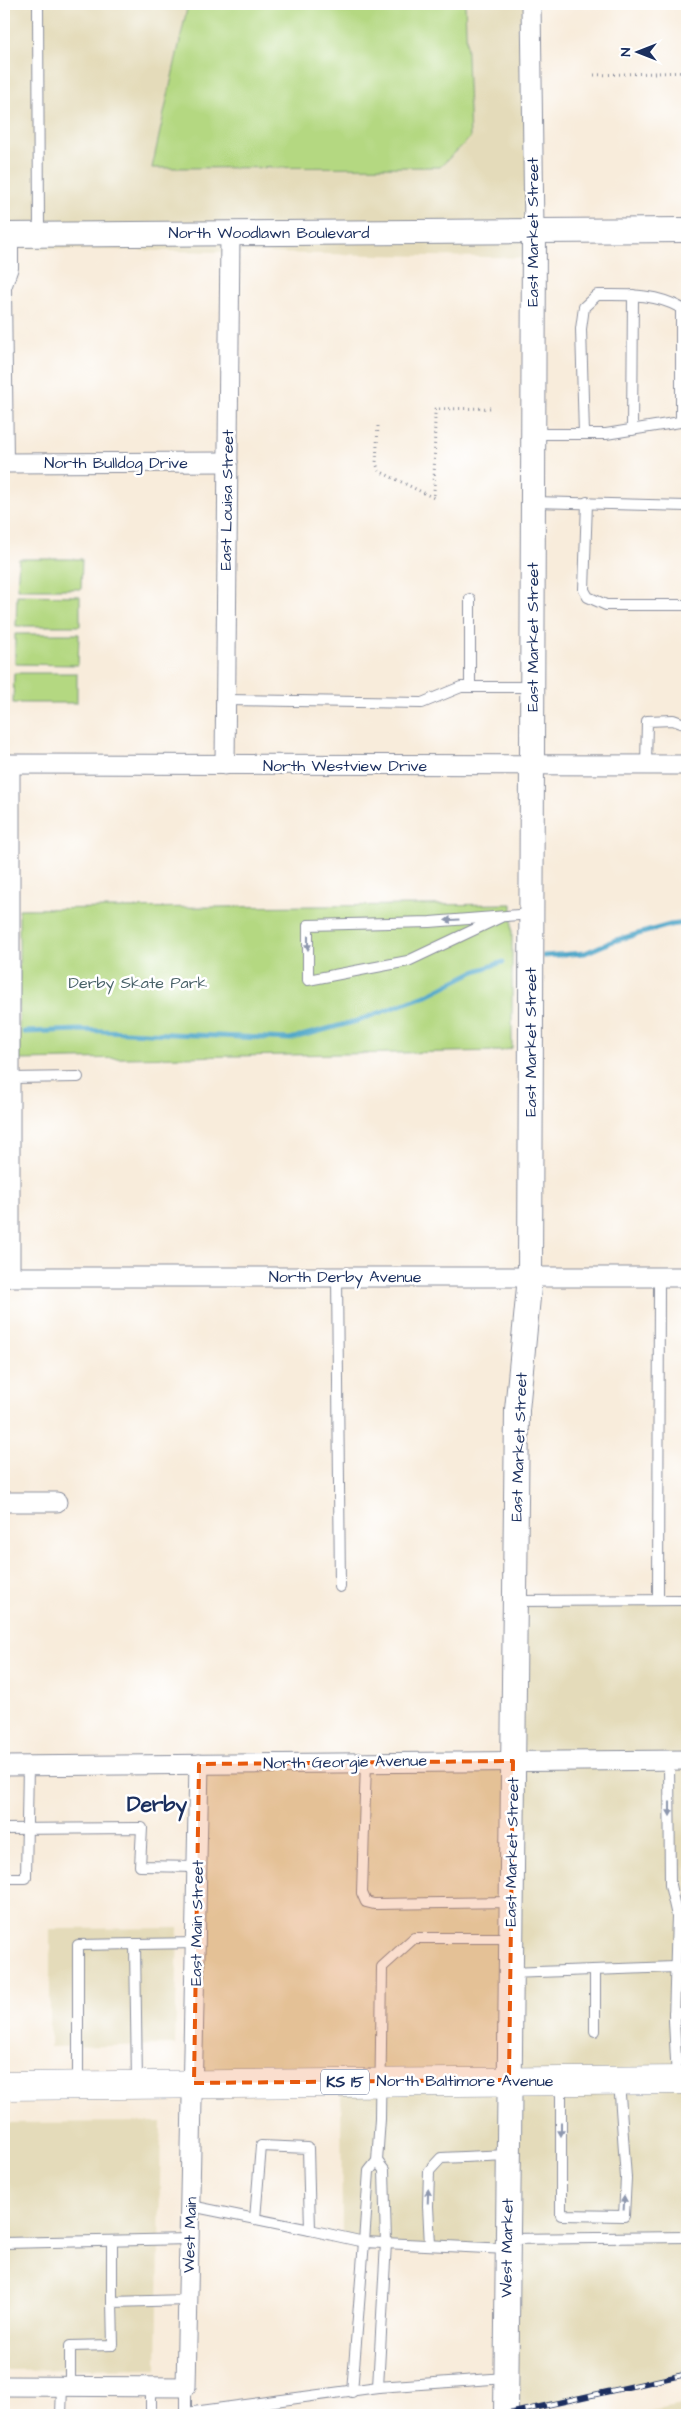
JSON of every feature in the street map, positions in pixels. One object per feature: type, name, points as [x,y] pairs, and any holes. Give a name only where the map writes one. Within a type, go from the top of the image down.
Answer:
[{"type":"main road","name":"North Baltimore Avenue","points":[[4,2086],[380,2081],[682,2080]]},
{"type":"street","name":"East Market Street","points":[[509,2080],[517,1410],[530,1277],[534,502],[534,231],[531,4]]},
{"type":"street","name":"North Woodlawn Boulevard","points":[[8,234],[687,230]]},
{"type":"street","name":"East Louisa Street","points":[[225,766],[230,234]]},
{"type":"street","name":"North Bulldog Drive","points":[[6,463],[228,462]]},
{"type":"street","name":"North Westview Drive","points":[[7,764],[225,766],[687,765]]},
{"type":"street","points":[[7,764],[10,1078],[7,1277]]},
{"type":"street","name":"North Derby Avenue","points":[[7,1277],[687,1277]]},
{"type":"street","points":[[4,1502],[57,1502]]},
{"type":"street","name":"North Georgie Avenue","points":[[4,1766],[678,1760]]},
{"type":"street","name":"East Main Street","points":[[194,2083],[200,1764]]},
{"type":"street","name":"West Market","points":[[506,2415],[509,2080]]},
{"type":"street","name":"West Main","points":[[186,2387],[194,2083]]},
{"type":"street","points":[[4,2386],[186,2387]]},
{"type":"lane","points":[[38,4],[39,234]]},
{"type":"lane","points":[[6,463],[6,288],[13,268],[8,234]]},
{"type":"lane","points":[[534,434],[584,434],[606,434],[684,422],[681,308],[666,300],[633,295],[597,295],[584,307],[581,370],[584,434]]},
{"type":"lane","points":[[632,430],[633,295]]},
{"type":"lane","points":[[534,502],[687,506]]},
{"type":"lane","points":[[587,502],[584,590],[588,598],[606,605],[687,606]]},
{"type":"lane","points":[[470,599],[470,686]]},
{"type":"lane","points":[[225,700],[422,703],[461,687],[533,687]]},
{"type":"lane","points":[[646,765],[647,721],[673,720],[687,726]]},
{"type":"lane","points":[[501,917],[408,961],[308,980],[308,925],[430,922],[532,914]]},
{"type":"lane","points":[[10,1078],[78,1077]]},
{"type":"lane","points":[[337,1277],[340,1587]]},
{"type":"lane","points":[[658,1600],[659,1277]]},
{"type":"lane","points":[[515,1601],[687,1600]]},
{"type":"lane","points":[[678,1760],[670,1885],[682,1916],[675,1967],[674,2013],[682,2080]]},
{"type":"lane","points":[[366,1762],[362,1894],[366,1902],[374,1904],[511,1902]]},
{"type":"lane","points":[[4,1878],[26,1878],[28,1765]]},
{"type":"lane","points":[[4,1829],[142,1828],[140,1866],[198,1867]]},
{"type":"lane","points":[[352,2392],[369,2171],[377,2161],[380,2119],[382,1967],[414,1938],[511,1938]]},
{"type":"lane","points":[[78,2085],[78,1945],[197,1943]]},
{"type":"lane","points":[[135,1944],[137,2084]]},
{"type":"lane","points":[[510,1973],[675,1967]]},
{"type":"lane","points":[[594,1970],[595,2031]]},
{"type":"lane","points":[[674,2013],[687,2013]]},
{"type":"lane","points":[[562,2080],[561,2215],[624,2216],[626,2178],[620,2080]]},
{"type":"lane","points":[[255,2219],[261,2146],[308,2148],[310,2230]]},
{"type":"lane","points":[[430,2245],[429,2171],[441,2158],[508,2155]]},
{"type":"lane","points":[[377,2161],[384,2170],[386,2243],[378,2387]]},
{"type":"lane","points":[[191,2206],[364,2242],[430,2245],[687,2238]]},
{"type":"lane","points":[[4,2243],[190,2239]]},
{"type":"lane","points":[[61,2415],[70,2346],[113,2345],[112,2241]]},
{"type":"lane","points":[[112,2302],[188,2300]]},
{"type":"lane","points":[[186,2387],[186,2413],[378,2387],[506,2378]]},
{"type":"lane","points":[[151,2387],[151,2415]]},
{"type":"path","points":[[594,75],[687,72]]},
{"type":"path","points":[[378,426],[376,463],[380,471],[434,498],[435,409],[494,408]]},
{"type":"highlighted area","points":[[513,1761],[509,2080],[194,2083],[199,1764]]},
{"type":"shaded area","points":[[4,4],[531,4],[534,258],[4,248]]},
{"type":"shaded area","points":[[687,1600],[687,2374],[506,2415],[507,2249],[342,2242],[341,2082],[194,2083],[199,1764],[513,1761],[515,1601]]},
{"type":"shaded area","points":[[178,1928],[175,2045],[50,2047],[50,1929]]},
{"type":"shaded area","points":[[161,2122],[157,2368],[4,2370],[4,2123]]},
{"type":"shaded area","points":[[687,2404],[687,2415],[629,2415]]},
{"type":"green space","points":[[188,4],[465,4],[470,138],[440,167],[152,168]]},
{"type":"green space","points":[[19,559],[82,559],[81,589],[17,589]]},
{"type":"green space","points":[[17,595],[80,596],[80,626],[16,626]]},
{"type":"green space","points":[[15,634],[79,634],[78,665],[15,664]]},
{"type":"green space","points":[[14,673],[77,673],[77,703],[13,703]]},
{"type":"green space","name":"Derby Skate Park","points":[[512,904],[512,1048],[502,1051],[19,1060],[19,909]]},
{"type":"waterway","points":[[544,956],[585,953],[613,941],[670,925],[687,923]]},
{"type":"waterway","points":[[24,1032],[80,1030],[290,1039],[357,1021],[425,996],[473,972],[503,962]]},
{"type":"railway","points":[[503,2415],[687,2374]]},
{"type":"district","name":"Derby","points":[[157,1804]]}]
